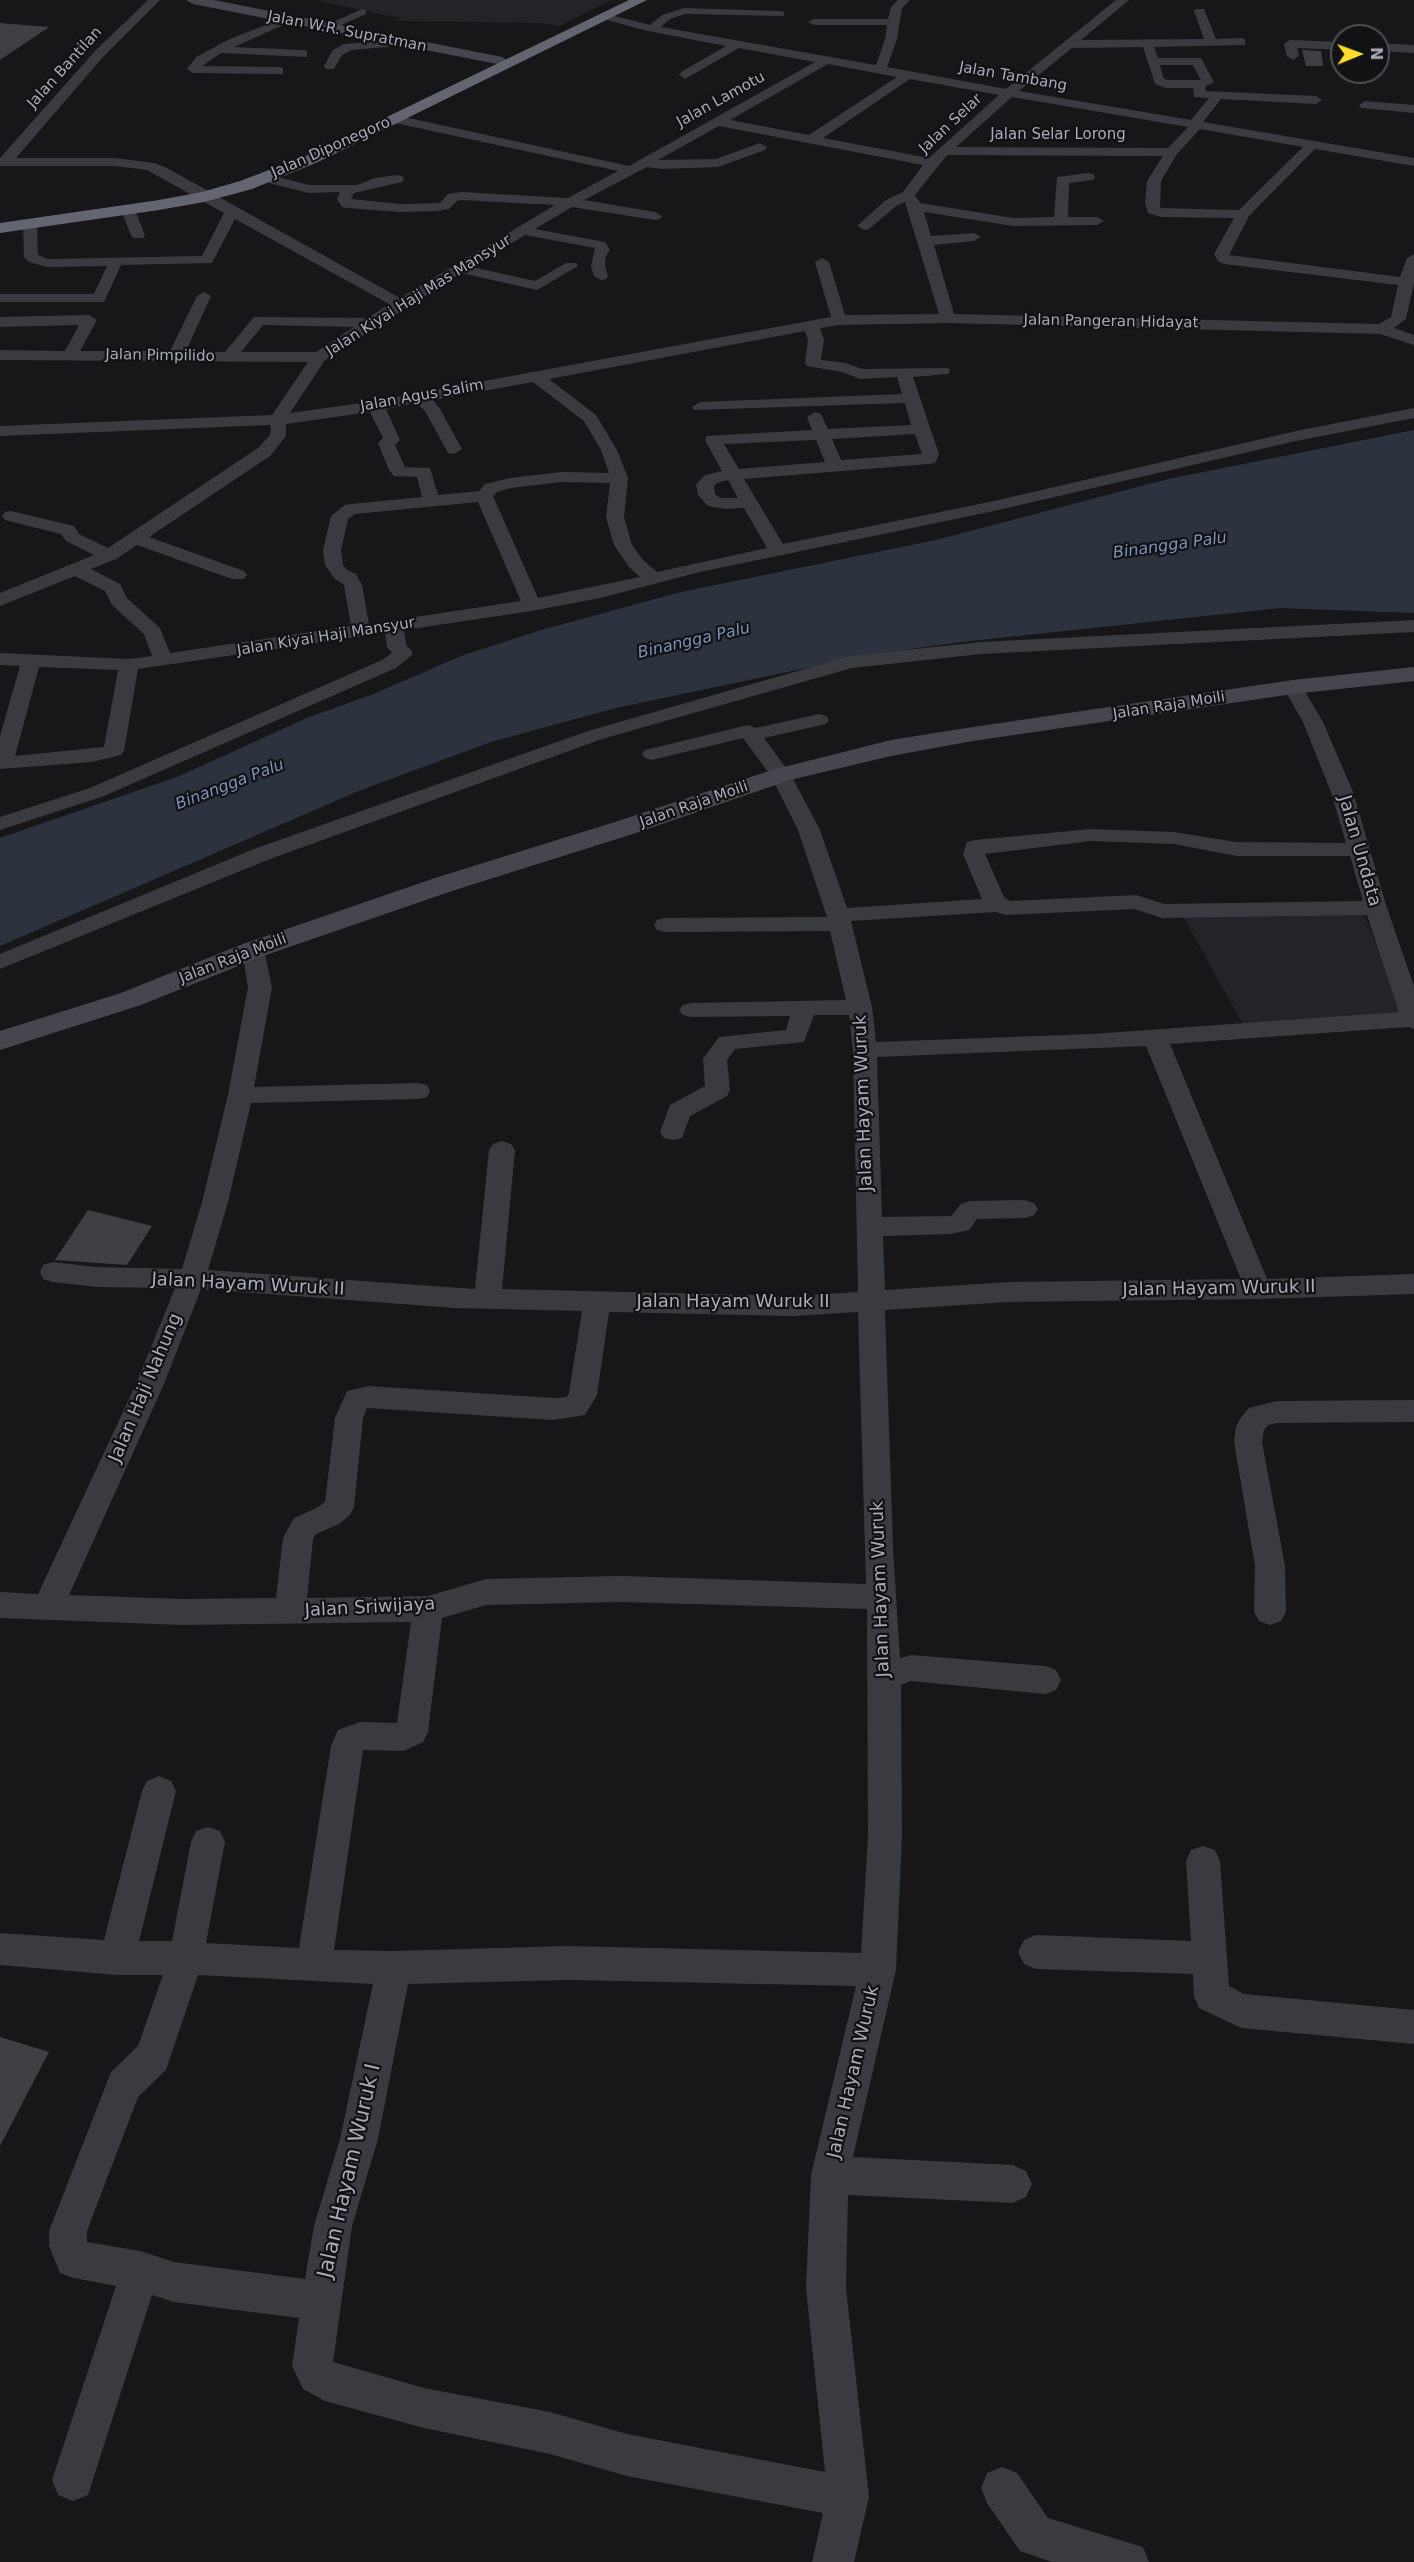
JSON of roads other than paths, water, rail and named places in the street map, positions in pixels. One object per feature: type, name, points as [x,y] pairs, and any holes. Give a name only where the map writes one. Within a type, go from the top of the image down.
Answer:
[{"type":"highway","name":"Jalan Diponegoro","points":[[0,223],[200,195],[241,181],[277,168],[627,0]]},
{"type":"highway","name":"Jalan Diponegoro","points":[[0,228],[128,210],[266,178],[312,159],[640,0]]},
{"type":"street","name":"Jalan Bantilan","points":[[2,162],[99,54],[154,0]]},
{"type":"street","name":"Jalan W.R. Supratman","points":[[193,0],[390,41],[501,61]]},
{"type":"street","points":[[880,70],[887,54],[897,7],[904,0]]},
{"type":"street","name":"Jalan Selar","points":[[911,200],[932,163],[944,151],[1009,93],[1123,0]]},
{"type":"street","points":[[652,29],[666,17],[684,11],[780,14]]},
{"type":"street","points":[[1200,11],[1211,41]]},
{"type":"street","points":[[326,28],[362,12]]},
{"type":"street","name":"Jalan Tambang","points":[[607,17],[652,29],[880,70],[1009,93],[1137,110],[1197,125],[1414,162]]},
{"type":"street","points":[[279,71],[193,69],[200,60],[286,20]]},
{"type":"street","points":[[814,22],[893,22]]},
{"type":"street","points":[[1288,31],[1291,50],[1330,47]]},
{"type":"street","points":[[330,66],[337,53],[348,47],[384,44],[390,41]]},
{"type":"street","points":[[1147,42],[1153,62],[1159,81],[1166,84],[1208,82],[1197,61],[1153,62]]},
{"type":"street","points":[[1071,44],[1241,42]]},
{"type":"street","points":[[686,75],[738,44]]},
{"type":"street","points":[[1390,47],[1414,48]]},
{"type":"street","points":[[220,50],[303,54]]},
{"type":"street","name":"Jalan Lamotu","points":[[637,166],[827,60]]},
{"type":"street","points":[[811,140],[908,75]]},
{"type":"street","points":[[1154,94],[1166,84]]},
{"type":"street","points":[[1200,84],[1198,94],[1316,99]]},
{"type":"street","points":[[1215,99],[1197,120],[1197,125],[1172,152],[1154,181],[1153,210],[1161,213],[1244,214]]},
{"type":"street","points":[[1365,105],[1414,109]]},
{"type":"street","points":[[395,119],[637,166],[718,163],[760,147]]},
{"type":"street","points":[[716,121],[932,163]]},
{"type":"street","points":[[1313,144],[1244,214],[1221,254],[1222,258],[1229,261],[1407,282]]},
{"type":"street","name":"Jalan Selar Lorong","points":[[944,151],[1172,152]]},
{"type":"street","points":[[2,162],[134,163],[162,171],[200,195],[400,304]]},
{"type":"street","name":"Jalan Kiyai Haji Mas Mansyur","points":[[0,600],[112,554],[134,541],[264,452],[278,436],[277,420],[320,357],[457,268],[637,166]]},
{"type":"street","points":[[1061,222],[1062,180],[1088,177]]},
{"type":"street","points":[[266,178],[309,189],[359,189],[375,182],[396,180]]},
{"type":"street","points":[[349,188],[344,199],[347,204],[387,207],[442,206],[453,197],[461,196],[570,202],[655,216]]},
{"type":"street","points":[[911,200],[948,318]]},
{"type":"street","points":[[864,226],[891,202],[911,200],[998,220],[1097,221]]},
{"type":"street","points":[[128,210],[138,235]]},
{"type":"street","points":[[30,224],[31,257],[47,263],[207,260],[231,212]]},
{"type":"street","points":[[525,231],[600,245],[603,250],[599,256],[601,276]]},
{"type":"street","points":[[925,241],[974,237]]},
{"type":"street","points":[[1382,329],[1398,319],[1414,258]]},
{"type":"street","points":[[70,355],[116,261]]},
{"type":"street","points":[[822,262],[839,320]]},
{"type":"street","points":[[457,268],[537,286],[571,266]]},
{"type":"street","points":[[176,356],[204,296]]},
{"type":"street","points":[[0,298],[99,298]]},
{"type":"street","name":"Jalan Pangeran Hidayat","points":[[839,320],[948,318],[1382,329],[1414,340]]},
{"type":"street","points":[[0,322],[89,320]]},
{"type":"street","points":[[230,357],[259,320],[375,322]]},
{"type":"street","name":"Jalan Agus Salim","points":[[0,431],[277,420],[376,406],[839,320]]},
{"type":"street","points":[[811,324],[816,340],[813,363],[846,368],[856,373],[904,374],[942,371]]},
{"type":"street","name":"Jalan Pimpilido","points":[[0,355],[320,357]]},
{"type":"street","points":[[748,503],[721,504],[710,500],[705,485],[713,477],[731,474],[928,459],[931,454],[904,374]]},
{"type":"street","points":[[534,375],[590,418],[609,450],[619,478],[615,517],[623,545],[635,563],[652,578]]},
{"type":"street","points":[[420,397],[432,409],[454,449]]},
{"type":"street","points":[[700,407],[911,398]]},
{"type":"street","points":[[809,402],[835,466]]},
{"type":"street","points":[[376,406],[392,440],[386,443],[398,470],[400,472],[424,472],[431,500]]},
{"type":"street","name":"Jalan Kiyai Haji Mansyur","points":[[0,659],[129,665],[532,605],[994,507],[1296,436],[1414,413]]},
{"type":"street","points":[[778,551],[713,444],[714,439],[921,429]]},
{"type":"street","points":[[361,631],[353,585],[349,578],[340,574],[334,565],[332,550],[340,516],[351,509],[484,496],[491,488],[510,483],[574,477],[619,478]]},
{"type":"street","points":[[484,496],[532,605]]},
{"type":"street","points":[[11,516],[68,530],[72,537],[85,545],[112,554]]},
{"type":"street","points":[[134,541],[238,575]]},
{"type":"street","points":[[76,569],[113,588],[118,601],[153,632],[163,661]]},
{"type":"street","points":[[0,962],[168,891],[262,855],[595,735],[850,662],[981,648],[1414,626]]},
{"type":"street","points":[[0,825],[97,792],[399,659],[402,651],[397,647],[394,627]]},
{"type":"street","points":[[31,662],[2,762],[93,756],[114,751],[129,665]]},
{"type":"street","name":"Jalan Raja Moili","points":[[0,1041],[131,999],[253,950],[445,884],[627,827],[781,775],[930,741],[1293,687],[1414,674]]},
{"type":"street","name":"Jalan Undata","points":[[1293,687],[1313,722],[1342,792],[1376,908],[1414,1020]]},
{"type":"street","points":[[652,754],[748,731],[751,735],[819,720]]},
{"type":"street","name":"Jalan Hayam Wuruk","points":[[751,735],[781,775],[809,830],[839,920],[860,1007],[865,1050],[878,1548],[885,1676],[885,1836],[878,1970],[830,2175],[826,2288],[848,2497],[832,2562]]},
{"type":"street","points":[[999,905],[994,901],[974,854],[975,847],[1091,835],[1125,834],[1174,838],[1236,849],[1358,850]]},
{"type":"street","points":[[665,925],[839,920],[999,905],[1019,908],[1136,902],[1162,911],[1376,908]]},
{"type":"street","name":"Jalan Haji Nahung","points":[[48,1606],[150,1384],[192,1280],[215,1202],[240,1095],[260,987],[253,950]]},
{"type":"street","points":[[691,1010],[860,1007]]},
{"type":"street","points":[[673,1132],[679,1111],[718,1090],[715,1059],[728,1042],[796,1037],[804,1008]]},
{"type":"street","points":[[865,1050],[1155,1038],[1414,1020]]},
{"type":"street","points":[[1155,1038],[1258,1289]]},
{"type":"street","points":[[240,1095],[418,1090]]},
{"type":"street","points":[[488,1299],[502,1150]]},
{"type":"street","points":[[868,1227],[951,1225],[960,1223],[969,1210],[1025,1209]]},
{"type":"street","name":"Jalan Hayam Wuruk II","points":[[53,1272],[96,1277],[192,1280],[488,1299],[792,1306],[1008,1292],[1258,1289],[1414,1284]]},
{"type":"street","points":[[290,1612],[298,1538],[305,1526],[328,1516],[339,1507],[349,1418],[357,1399],[369,1396],[553,1409],[575,1407],[583,1395],[597,1300]]},
{"type":"street","points":[[1270,1612],[1270,1566],[1248,1442],[1250,1427],[1259,1416],[1277,1412],[1414,1411]]},
{"type":"street","name":"Jalan Sriwijaya","points":[[0,1605],[182,1612],[428,1609],[486,1592],[621,1589],[882,1597]]},
{"type":"street","points":[[314,1966],[347,1746],[350,1740],[360,1736],[404,1737],[412,1731],[428,1609]]},
{"type":"street","points":[[885,1676],[911,1668],[1045,1680]]},
{"type":"street","points":[[117,1958],[159,1791]]},
{"type":"street","points":[[186,1958],[208,1842]]},
{"type":"street","points":[[1203,1861],[1212,1996],[1240,2011],[1414,2027]]},
{"type":"street","points":[[0,1949],[117,1958],[186,1958],[314,1966],[394,1968],[568,1963],[878,1970]]},
{"type":"street","points":[[1036,1952],[1210,1958]]},
{"type":"street","name":"Jalan Hayam Wuruk I","points":[[186,1958],[153,2057],[124,2085],[68,2231],[68,2246],[74,2259],[140,2271],[174,2282],[321,2301],[333,2226],[359,2139],[394,1968]]},
{"type":"street","points":[[830,2175],[1013,2184]]},
{"type":"street","points":[[73,2480],[140,2271]]},
{"type":"street","points":[[321,2301],[312,2366],[317,2375],[325,2381],[405,2404],[550,2433],[627,2455],[848,2497]]},
{"type":"street","points":[[1002,2488],[1035,2536],[1128,2562]]},
{"type":"water","name":"Binangga Palu","points":[[1414,430],[1414,613],[1280,608],[961,642],[868,655],[616,708],[491,742],[361,790],[0,946],[0,838],[177,777],[309,717],[371,695],[461,656],[538,631],[681,592],[936,540],[1168,479]]}]
